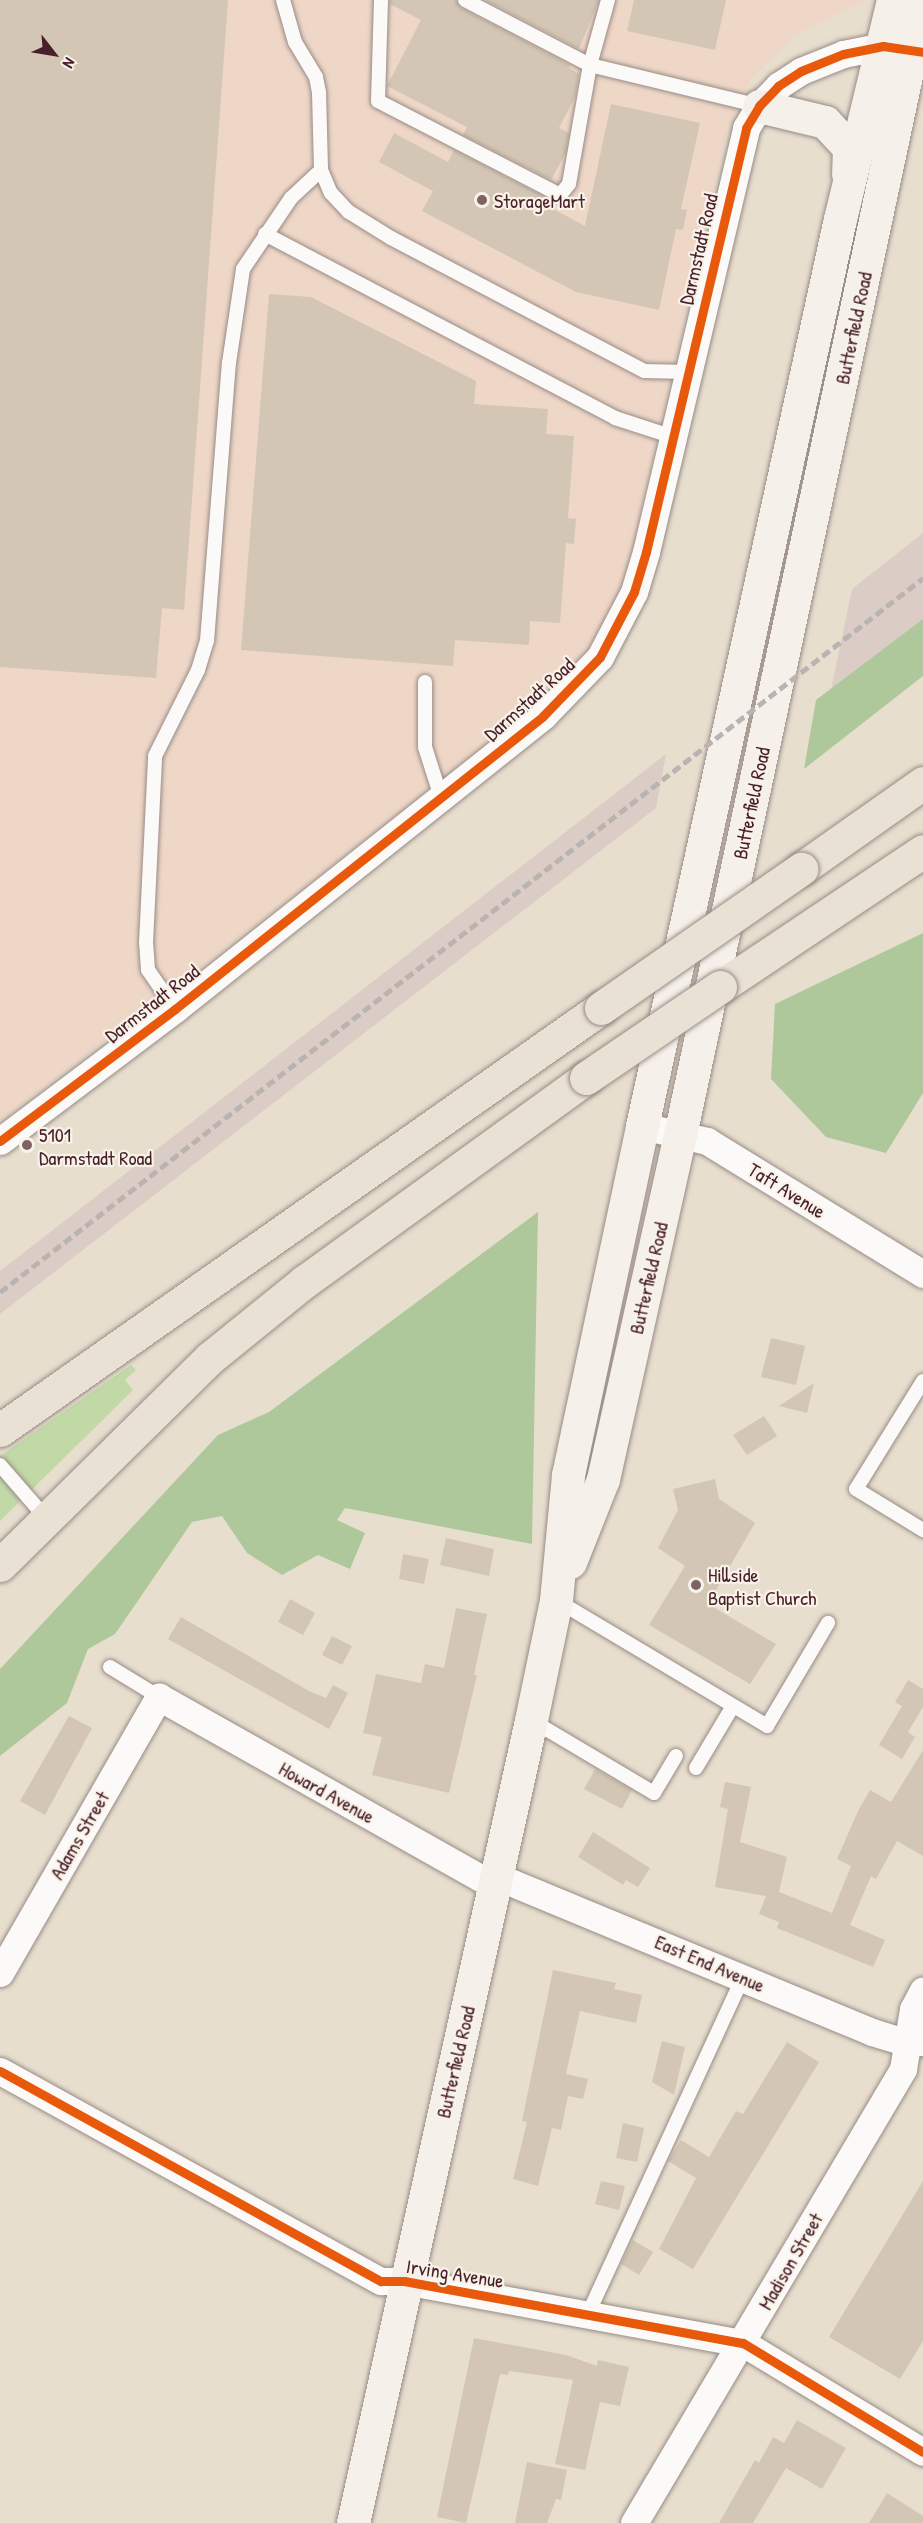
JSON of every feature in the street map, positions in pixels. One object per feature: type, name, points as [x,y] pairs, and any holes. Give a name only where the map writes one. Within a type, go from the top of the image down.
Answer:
[{"type":"highway","points":[[0,1430],[923,783]]},
{"type":"highway","points":[[0,1564],[45,1517],[235,1337],[369,1233],[586,1078],[923,851]]},
{"type":"main road","name":"Butterfield Road","points":[[556,1600],[603,1479],[680,1135],[906,49],[893,0]]},
{"type":"main road","name":"Butterfield Road","points":[[353,2523],[404,2281],[497,1882],[556,1600],[568,1475],[848,185],[906,49],[922,0]]},
{"type":"main road","points":[[759,106],[825,122],[849,148],[848,185]]},
{"type":"street","name":"Darmstadt Road","points":[[0,1141],[175,1009],[543,716],[600,657],[634,592],[673,437],[737,157],[759,106],[778,86],[801,71],[843,54],[906,49]]},
{"type":"street","name":"Taft Avenue","points":[[642,1126],[707,1141],[923,1274]]},
{"type":"street","name":"Howard Avenue","points":[[159,1697],[497,1882]]},
{"type":"street","name":"Adams Street","points":[[0,1973],[159,1697]]},
{"type":"street","name":"East End Avenue","points":[[497,1882],[743,1977],[872,2032],[915,2042]]},
{"type":"street","name":"Madison Street","points":[[634,2523],[743,2343],[903,2069],[915,2042],[913,2010],[923,1990]]},
{"type":"street","name":"Irving Avenue","points":[[0,2071],[381,2281],[404,2281],[743,2343],[923,2452]]},
{"type":"lane","points":[[283,0],[289,26],[316,76],[319,92],[321,170],[331,193],[349,212],[391,238],[644,371],[688,372]]},
{"type":"lane","points":[[381,0],[378,101],[560,195],[569,184],[590,65],[608,0]]},
{"type":"lane","points":[[465,0],[590,65],[759,106]]},
{"type":"lane","points":[[175,1009],[148,970],[155,756],[198,670],[207,640],[238,286],[243,269],[265,234],[291,198],[321,170]]},
{"type":"lane","points":[[265,234],[615,418],[673,437]]},
{"type":"lane","points":[[425,682],[425,747],[441,797]]},
{"type":"lane","points":[[923,1381],[856,1490],[923,1530]]},
{"type":"lane","points":[[0,1465],[45,1517]]},
{"type":"lane","points":[[556,1600],[767,1726],[828,1623]]},
{"type":"lane","points":[[110,1667],[159,1697]]},
{"type":"lane","points":[[696,1768],[733,1706]]},
{"type":"lane","points":[[531,1720],[654,1793],[676,1756]]},
{"type":"lane","points":[[588,2314],[743,1977]]},
{"type":"shaded area","points":[[0,0],[866,0],[794,36],[751,80],[736,106],[726,137],[623,591],[589,653],[525,717],[0,1121]]},
{"type":"shaded area","points":[[923,533],[923,641],[826,714],[852,589]]},
{"type":"shaded area","points":[[666,754],[656,808],[0,1314],[0,1271]]},
{"type":"green space","points":[[923,619],[923,676],[804,769],[816,700]]},
{"type":"green space","points":[[923,933],[923,1093],[886,1153],[826,1137],[771,1079],[775,1004]]},
{"type":"green space","points":[[538,1212],[532,1544],[345,1508],[337,1520],[365,1533],[350,1569],[318,1555],[282,1575],[247,1553],[222,1516],[192,1522],[115,1634],[88,1649],[67,1703],[0,1756],[0,1669],[218,1435],[269,1412]]},
{"type":"green space","points":[[131,1365],[136,1370],[125,1380],[133,1390],[0,1521],[0,1456]]},
{"type":"building","points":[[0,0],[228,0],[184,610],[162,608],[156,678],[0,667]]},
{"type":"building","points":[[390,0],[456,0],[461,8],[570,65],[569,68],[579,74],[575,97],[559,128],[569,133],[566,152],[551,180],[463,135],[467,127],[387,86],[421,20],[390,4]]},
{"type":"building","points":[[485,0],[599,0],[579,49]]},
{"type":"building","points":[[634,0],[726,0],[715,50],[627,31]]},
{"type":"building","name":"StorageMart","points":[[611,104],[700,123],[681,209],[687,210],[683,230],[676,229],[659,310],[576,292],[422,211],[433,191],[379,162],[394,133],[448,162],[454,150],[543,196],[540,202],[585,226]]},
{"type":"building","points":[[269,294],[311,297],[476,381],[474,404],[548,409],[546,434],[574,436],[568,518],[576,519],[574,544],[566,543],[560,623],[530,621],[529,645],[455,640],[453,666],[241,650]]},
{"type":"building","points":[[771,1338],[805,1346],[796,1385],[761,1377]]},
{"type":"building","points":[[814,1383],[807,1413],[779,1406]]},
{"type":"building","points":[[764,1416],[777,1436],[747,1455],[733,1435]]},
{"type":"building","name":"Hillside Baptist Church","points":[[715,1479],[719,1499],[755,1523],[708,1604],[776,1644],[750,1684],[649,1625],[685,1566],[658,1548],[678,1510],[673,1489]]},
{"type":"building","points":[[446,1538],[494,1549],[489,1576],[440,1565]]},
{"type":"building","points":[[403,1554],[429,1559],[424,1584],[399,1579]]},
{"type":"building","points":[[290,1599],[315,1613],[303,1635],[278,1622]]},
{"type":"building","points":[[456,1608],[487,1614],[474,1675],[477,1675],[449,1793],[372,1775],[382,1737],[363,1733],[376,1674],[421,1683],[425,1664],[444,1668]]},
{"type":"building","points":[[181,1617],[309,1691],[326,1698],[333,1685],[348,1693],[329,1729],[168,1639]]},
{"type":"building","points":[[332,1636],[352,1646],[342,1665],[322,1655]]},
{"type":"building","points":[[908,1680],[923,1689],[923,1707],[908,1732],[915,1737],[902,1759],[879,1745],[902,1706],[895,1702]]},
{"type":"building","points":[[69,1716],[92,1728],[45,1815],[20,1801]]},
{"type":"building","points":[[923,1750],[923,1856],[897,1841],[876,1879],[871,1876],[850,1925],[885,1940],[873,1967],[777,1928],[779,1922],[759,1914],[766,1896],[715,1887],[728,1809],[720,1807],[725,1782],[751,1787],[740,1842],[787,1857],[779,1892],[832,1913],[851,1866],[837,1859],[858,1811],[870,1790],[891,1802]]},
{"type":"building","points":[[595,1769],[632,1790],[622,1809],[584,1789]]},
{"type":"building","points":[[593,1832],[650,1868],[638,1887],[626,1880],[623,1885],[578,1857]]},
{"type":"building","points":[[553,1970],[616,1983],[614,1989],[642,1995],[636,2023],[580,2011],[566,2074],[588,2079],[583,2099],[568,2096],[561,2130],[552,2128],[538,2186],[513,2179],[527,2122],[522,2121]]},
{"type":"building","points":[[662,2041],[685,2047],[674,2095],[652,2082]]},
{"type":"building","points":[[787,2042],[819,2062],[693,2269],[659,2249],[696,2178],[668,2161],[681,2140],[709,2157],[736,2111],[743,2114]]},
{"type":"building","points":[[623,2123],[644,2128],[637,2162],[616,2158]]},
{"type":"building","points":[[601,2181],[625,2186],[619,2210],[595,2204]]},
{"type":"building","points":[[923,2181],[923,2341],[900,2379],[829,2337]]},
{"type":"building","points":[[633,2240],[653,2252],[639,2275],[621,2264]]},
{"type":"building","points":[[474,2338],[566,2355],[597,2366],[598,2360],[629,2367],[620,2406],[600,2402],[585,2470],[555,2464],[573,2380],[509,2371],[508,2375],[500,2374],[466,2523],[437,2517]]},
{"type":"building","points":[[797,2420],[846,2448],[822,2489],[786,2468],[753,2523],[719,2523],[755,2460],[759,2463],[773,2437],[784,2443]]},
{"type":"building","points":[[527,2462],[567,2470],[561,2500],[556,2499],[547,2523],[515,2523]]},
{"type":"building","points":[[887,2493],[923,2516],[923,2523],[869,2523]]},
{"type":"railway","points":[[0,1292],[923,578]]},
{"type":"cycle path","points":[[0,1141],[175,1009],[543,716],[600,657],[634,592],[646,552],[746,128],[759,106],[778,86],[801,71],[843,54],[883,46],[923,52]]},
{"type":"cycle path","points":[[0,2071],[381,2281],[404,2281],[743,2343],[923,2452]]},
{"type":"place","name":"StorageMart","points":[[482,200]]},
{"type":"place","name":"5101 Darmstadt Road","points":[[27,1145]]},
{"type":"place","name":"Hillside Baptist Church","points":[[696,1585]]}]
